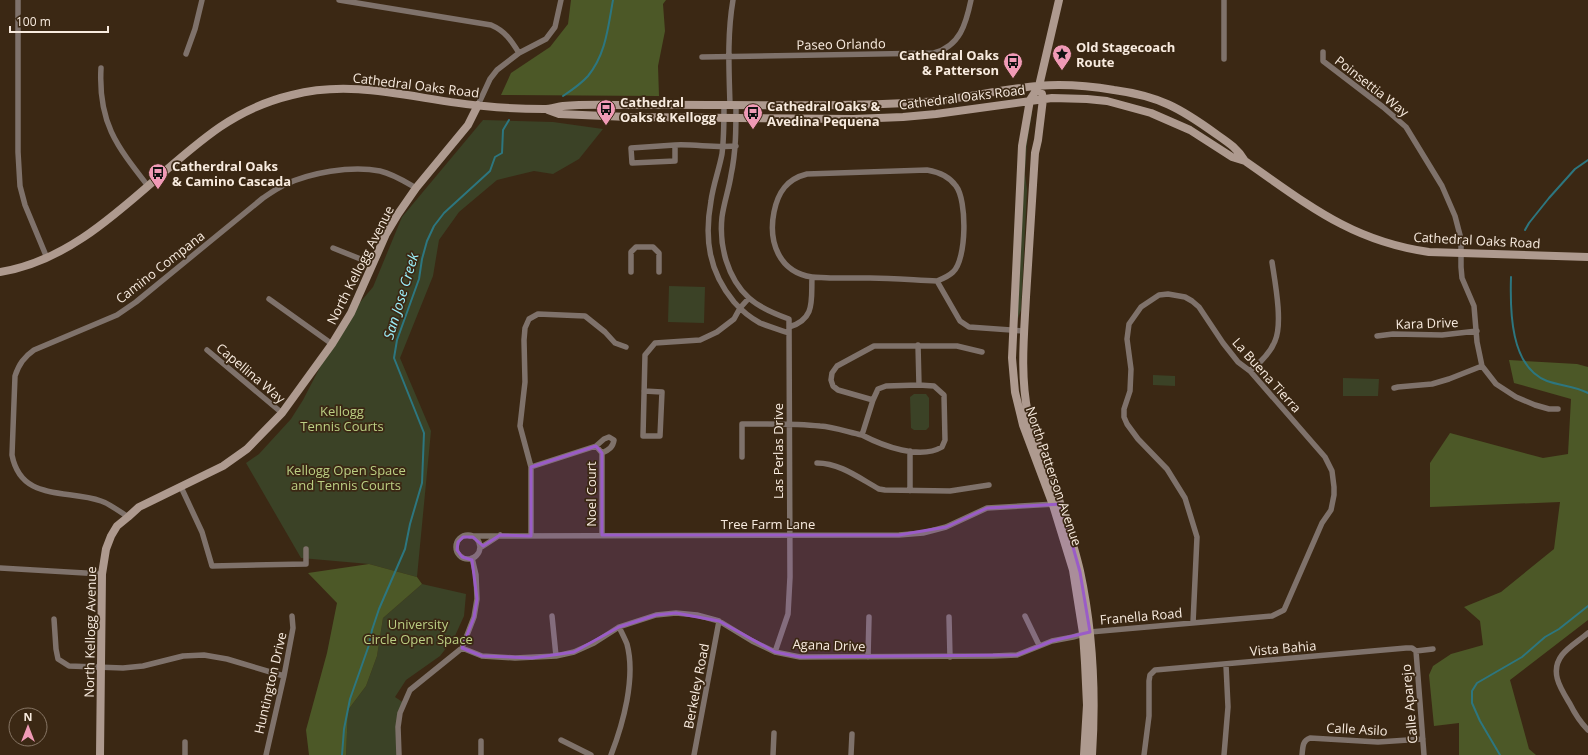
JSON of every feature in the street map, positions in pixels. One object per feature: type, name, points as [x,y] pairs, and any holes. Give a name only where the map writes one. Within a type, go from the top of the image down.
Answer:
[{"type":"main road","name":"North Patterson Avenue","points":[[1057,504],[1030,449],[1018,408],[1012,358],[1012,330],[1022,146],[1030,100],[1039,86],[1059,0]]},
{"type":"main road","name":"Cathedral Oaks Road","points":[[548,110],[561,106],[925,102],[1056,85],[1112,89],[1134,93],[1166,102],[1194,118],[1238,150],[1245,161]]},
{"type":"main road","name":"North Patterson Avenue","points":[[1039,86],[1043,99],[1035,153],[1024,331],[1024,379],[1028,413],[1037,446],[1057,504],[1086,633],[1094,680],[1092,755]]},
{"type":"main road","name":"Cathedral Oaks Road","points":[[0,272],[48,258],[88,234],[197,144],[228,122],[266,103],[294,94],[321,90],[361,89],[478,105],[548,110],[559,114],[628,117],[853,119],[936,114],[1052,98],[1087,99],[1127,106],[1190,130],[1232,157],[1245,161],[1328,218],[1361,234],[1408,249],[1462,254],[1588,257]]},
{"type":"main road","name":"North Kellogg Avenue","points":[[100,755],[102,574],[104,555],[111,536],[117,526],[139,507],[223,466],[247,449],[282,413],[332,344],[351,313],[386,234],[416,188],[468,125],[478,105]]},
{"type":"main road","name":"North Patterson Avenue","points":[[1084,755],[1087,705],[1086,633]]},
{"type":"street","points":[[18,0],[18,152],[20,186],[25,205],[48,258]]},
{"type":"street","points":[[186,54],[195,29],[202,0]]},
{"type":"street","points":[[339,0],[491,25],[501,30],[510,38],[519,53]]},
{"type":"street","name":"North Kellogg Avenue","points":[[478,105],[493,75],[503,65],[519,53],[546,39],[555,27],[561,0]]},
{"type":"street","points":[[644,391],[662,392],[660,436],[643,436],[644,391],[645,355],[655,343],[700,340],[717,332],[734,319],[740,308],[749,298],[731,273],[725,257],[721,231],[722,217],[732,175],[736,146],[736,117],[730,105],[730,19],[733,0]]},
{"type":"street","name":"Paseo Orlando","points":[[702,57],[934,53],[943,51],[954,43],[961,33],[971,0]]},
{"type":"street","points":[[1224,0],[1224,59]]},
{"type":"street","name":"Poinsettia Way","points":[[1323,52],[1323,61],[1383,107],[1406,127],[1449,200],[1461,239],[1462,278],[1474,306],[1482,366],[1496,384],[1516,397],[1536,405],[1550,409],[1558,409]]},
{"type":"street","points":[[100,68],[100,86],[107,123],[117,146],[148,186]]},
{"type":"street","points":[[730,105],[724,117],[722,147],[710,209],[709,244],[712,262],[717,278],[725,292],[740,308],[759,322],[789,330],[800,324],[810,310],[812,277]]},
{"type":"street","points":[[675,145],[675,161],[632,163],[632,148],[675,145],[695,144],[722,147],[736,146]]},
{"type":"street","name":"Camino Compana","points":[[128,517],[102,501],[39,489],[21,477],[14,467],[12,455],[15,376],[18,365],[25,356],[34,350],[117,315],[136,302],[262,198],[283,186],[315,175],[345,170],[379,171],[393,175],[416,188]]},
{"type":"street","points":[[927,170],[939,172],[950,179],[957,186],[962,196],[963,207],[962,257],[953,273],[937,282],[900,278],[812,277],[798,272],[783,261],[773,243],[772,224],[775,208],[782,191],[788,183],[796,177],[807,174],[927,170]]},
{"type":"street","points":[[631,272],[631,252],[636,247],[653,247],[659,253],[659,272]]},
{"type":"street","points":[[333,248],[373,264]]},
{"type":"street","points":[[1250,371],[1262,362],[1270,351],[1278,332],[1277,297],[1272,262]]},
{"type":"street","points":[[937,282],[960,321],[969,327],[1024,331]]},
{"type":"street","name":"La Buena Tierra","points":[[1168,294],[1185,297],[1192,300],[1199,307],[1222,343],[1238,362],[1250,371],[1326,457],[1332,470],[1334,495],[1331,510],[1322,523],[1284,610],[1272,616],[1193,622],[1197,537],[1185,498],[1166,469],[1138,439],[1127,424],[1124,417],[1124,409],[1130,391],[1131,369],[1128,339],[1129,324],[1141,307],[1159,295],[1168,294]]},
{"type":"street","name":"Las Perlas Drive","points":[[749,298],[774,314],[789,319],[790,578],[788,614],[775,652]]},
{"type":"street","points":[[269,299],[332,344]]},
{"type":"street","points":[[531,536],[531,467],[520,426],[525,382],[524,334],[528,319],[538,314],[585,316],[605,332],[614,343],[626,347]]},
{"type":"street","name":"Kara Drive","points":[[1377,336],[1392,334],[1442,335],[1477,331]]},
{"type":"street","points":[[918,345],[919,385]]},
{"type":"street","points":[[873,400],[838,390],[833,386],[831,380],[832,373],[837,366],[874,346],[958,346],[982,352]]},
{"type":"street","name":"Capellina Way","points":[[207,350],[282,413]]},
{"type":"street","points":[[1394,388],[1432,384],[1482,366]]},
{"type":"street","points":[[742,457],[742,424],[789,424],[820,426],[846,430],[862,435],[878,443],[910,452],[936,450],[942,447],[945,440],[944,395],[934,386],[886,386],[878,389],[862,435]]},
{"type":"street","name":"Noel Court","points":[[531,467],[596,446],[604,439],[609,437],[614,440],[614,445],[609,450],[602,453]]},
{"type":"street","name":"Noel Court","points":[[596,446],[602,453],[602,535]]},
{"type":"street","points":[[910,452],[910,491]]},
{"type":"street","points":[[817,463],[826,463],[844,469],[879,488],[910,491],[950,491],[989,485]]},
{"type":"street","points":[[181,487],[202,532],[212,566],[306,564],[306,549]]},
{"type":"street","name":"Tree Farm Lane","points":[[470,536],[899,535],[923,533],[946,527],[987,508],[1057,504]]},
{"type":"street","points":[[480,548],[500,535]]},
{"type":"street","points":[[470,536],[478,541],[480,548],[478,554],[472,558],[462,557],[456,548],[460,539],[470,536]]},
{"type":"street","points":[[399,755],[398,727],[400,713],[410,690],[462,648],[474,617],[477,599],[476,575],[472,558]]},
{"type":"street","points":[[0,568],[102,574]]},
{"type":"street","name":"Agana Drive","points":[[462,648],[482,656],[521,658],[556,656],[574,652],[594,643],[619,627],[656,616],[676,613],[697,615],[719,621],[752,641],[775,652],[800,657],[950,657],[1017,655],[1052,640],[1076,637],[1086,633]]},
{"type":"street","name":"Huntington Drive","points":[[266,755],[293,628],[292,616]]},
{"type":"street","points":[[552,616],[556,656]]},
{"type":"street","points":[[1025,616],[1039,645]]},
{"type":"street","points":[[868,657],[869,617]]},
{"type":"street","points":[[949,617],[950,657]]},
{"type":"street","points":[[54,619],[58,658],[69,666],[123,668],[143,666],[182,656],[204,655],[227,659],[284,676]]},
{"type":"street","name":"Berkeley Road","points":[[694,755],[719,621]]},
{"type":"street","name":"Franella Road","points":[[1086,633],[1193,622]]},
{"type":"street","points":[[611,755],[619,734],[628,692],[629,667],[627,645],[619,627]]},
{"type":"street","points":[[1588,633],[1562,655],[1557,665],[1556,675],[1558,684],[1580,722],[1588,730]]},
{"type":"street","name":"Vista Bahia","points":[[1144,755],[1150,716],[1149,681],[1152,672],[1160,669],[1226,665],[1406,648],[1412,648],[1416,651],[1433,649]]},
{"type":"street","name":"Calle Aparejo","points":[[1416,651],[1424,755]]},
{"type":"street","points":[[1224,755],[1228,707],[1226,665]]},
{"type":"street","points":[[773,755],[774,732]]},
{"type":"street","points":[[851,755],[852,734]]},
{"type":"street","name":"Calle Asilo","points":[[1302,755],[1303,743],[1306,739],[1310,738],[1378,742],[1423,739]]},
{"type":"street","points":[[562,740],[591,755]]},
{"type":"street","points":[[481,741],[481,755]]},
{"type":"street","points":[[185,742],[185,755]]},
{"type":"highlighted area","points":[[596,446],[602,453],[602,535],[899,535],[946,527],[987,508],[1061,504],[1080,572],[1090,632],[1052,641],[1017,655],[800,657],[775,652],[719,621],[676,613],[656,615],[619,627],[574,652],[532,658],[482,656],[462,648],[474,617],[477,599],[472,560],[462,557],[457,550],[458,542],[463,537],[473,537],[483,546],[500,535],[531,536],[531,467]]},
{"type":"green space","points":[[571,0],[666,0],[663,4],[665,31],[658,66],[659,96],[501,95],[511,73],[550,47],[568,24]]},
{"type":"green space","points":[[1030,113],[1032,113],[1027,144],[1025,174],[1027,190],[1021,310],[1017,321],[1026,139]]},
{"type":"green space","name":"Kellogg Open Space and Tennis Courts","points":[[483,120],[553,122],[603,129],[579,159],[553,174],[534,171],[497,180],[459,212],[439,240],[433,276],[400,358],[431,431],[417,577],[369,564],[301,558],[246,463],[259,454],[291,419],[303,400],[332,344],[351,313],[373,287],[402,217]]},
{"type":"green space","points":[[669,286],[705,287],[704,323],[668,322]]},
{"type":"green space","points":[[1509,360],[1577,364],[1588,367],[1588,620],[1510,680],[1529,749],[1536,755],[1459,755],[1459,723],[1434,726],[1429,675],[1433,666],[1451,654],[1483,645],[1480,621],[1464,607],[1501,592],[1554,549],[1560,502],[1430,507],[1430,463],[1450,433],[1543,458],[1568,454],[1571,399],[1514,383]]},
{"type":"green space","points":[[1153,375],[1175,376],[1175,386],[1153,385]]},
{"type":"green space","points":[[1343,378],[1379,379],[1378,396],[1343,396]]},
{"type":"green space","points":[[914,394],[926,394],[929,398],[929,427],[926,430],[914,430],[911,428],[910,397]]},
{"type":"green space","points":[[369,564],[417,577],[422,584],[383,618],[377,656],[366,686],[348,710],[346,755],[309,755],[306,730],[327,653],[337,603],[308,573]]},
{"type":"green space","name":"University Circle Open Space","points":[[422,584],[466,594],[464,616],[454,638],[440,656],[406,680],[395,697],[404,703],[400,713],[399,755],[346,755],[348,710],[366,686],[377,656],[383,618]]},
{"type":"waterway","name":"San Jose Creek","points":[[563,96],[588,76],[599,59],[608,30],[613,0]]},
{"type":"waterway","name":"San Jose Creek","points":[[342,755],[344,729],[350,699],[369,645],[379,609],[405,549],[410,524],[422,483],[424,433],[394,358],[397,340],[419,279],[427,241],[434,226],[444,213],[490,171],[495,157],[502,153],[503,130],[509,120]]},
{"type":"waterway","points":[[1525,230],[1549,198],[1575,169],[1588,160]]},
{"type":"waterway","points":[[1511,277],[1512,321],[1519,351],[1526,363],[1535,374],[1547,381],[1588,393]]},
{"type":"waterway","points":[[1500,755],[1480,721],[1472,703],[1472,691],[1477,683],[1522,657],[1545,637],[1559,629],[1588,606]]},
{"type":"place","name":"Old Stagecoach Route","points":[[1062,71]]},
{"type":"place","name":"Cathedral Oaks & Patterson","points":[[1013,79]]},
{"type":"place","name":"Cathedral Oaks & Kellogg","points":[[606,126]]},
{"type":"place","name":"Cathedral Oaks & Avedina Pequena","points":[[753,130]]},
{"type":"place","name":"Catherdral Oaks & Camino Cascada","points":[[158,190]]},
{"type":"park label","name":"Kellogg Tennis Courts","points":[[342,418]]}]
